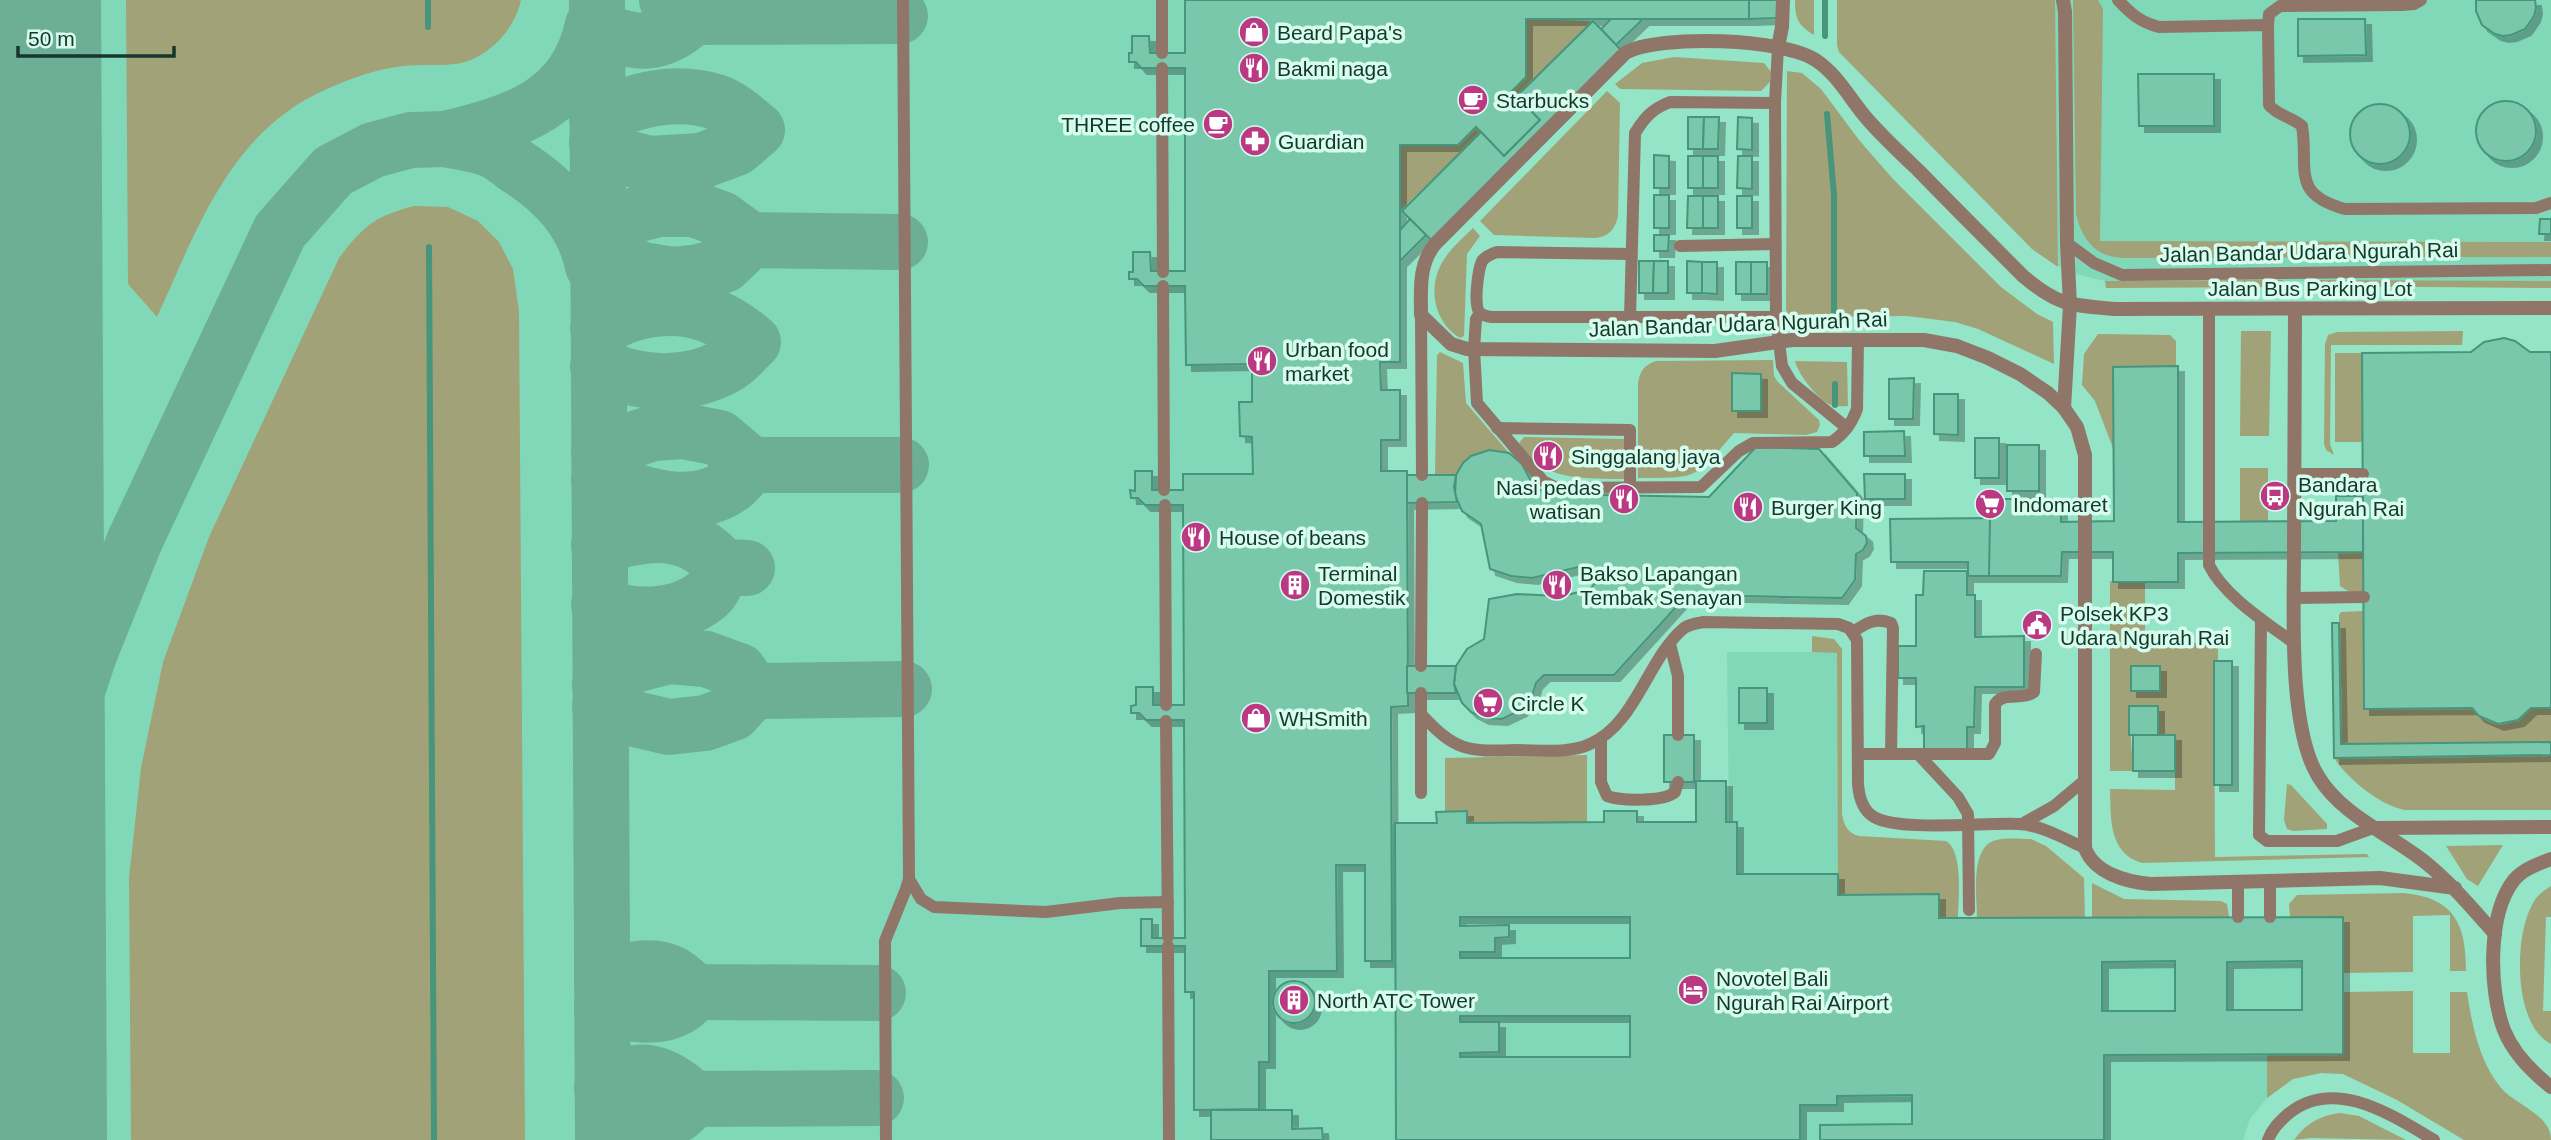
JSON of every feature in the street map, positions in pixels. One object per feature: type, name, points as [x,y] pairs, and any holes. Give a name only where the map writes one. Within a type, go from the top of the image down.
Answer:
[{"type":"street","points":[[1778,47],[1783,0]]},
{"type":"street","points":[[2063,0],[2070,304],[2064,408],[2080,437],[2087,479],[2085,848],[2093,862],[2118,877],[2133,882],[2270,883],[2380,878],[2455,888]]},
{"type":"street","points":[[1421,315],[1422,271],[1428,252],[1625,53],[1647,44],[1674,41],[1778,47],[1797,51],[1816,60],[1833,74],[1868,121],[2023,276],[2047,296],[2070,304]]},
{"type":"street","name":"Jalan Bus Parking Lot","points":[[2070,304],[2115,309],[2551,308]]},
{"type":"street","points":[[2295,309],[2294,643],[2301,720],[2313,765],[2336,799],[2373,828],[2422,859],[2455,888],[2495,934]]},
{"type":"street","name":"Jalan Bandar Udara Ngurah Rai","points":[[1421,315],[1451,344],[1474,349],[1715,351],[1778,341],[1924,340],[1957,346],[1988,358],[2020,374],[2064,408]]},
{"type":"street","points":[[2373,828],[2551,827]]},
{"type":"street","points":[[2551,859],[2531,867],[2514,879],[2499,909],[2495,934],[2496,1002],[2505,1031],[2531,1071],[2551,1087]]},
{"type":"lane","points":[[886,1140],[885,941],[908,879],[903,0]]},
{"type":"lane","points":[[1162,0],[1162,53]]},
{"type":"lane","points":[[2118,0],[2133,17],[2159,27],[2267,25]]},
{"type":"lane","points":[[2421,0],[2402,5],[2280,6],[2269,14],[2267,97],[2274,111],[2302,126],[2306,182],[2311,192],[2325,204],[2345,209],[2536,208],[2551,203]]},
{"type":"lane","points":[[1778,47],[1775,103],[1775,244],[1776,317],[1782,366],[1792,383],[1847,428]]},
{"type":"lane","points":[[1162,68],[1163,272]]},
{"type":"lane","points":[[1630,318],[1635,133],[1645,117],[1656,107],[1670,102],[1775,103]]},
{"type":"lane","name":"Jalan Bandar Udara Ngurah Rai","points":[[2067,243],[2094,263],[2122,275],[2551,271]]},
{"type":"lane","points":[[1680,246],[1775,244]]},
{"type":"lane","points":[[1631,254],[1497,252],[1488,255],[1480,268],[1476,302],[1480,313],[1475,326],[1474,349],[1477,403],[1549,485],[1557,488],[1701,487],[1739,450],[1753,443],[1832,442],[1854,419],[1857,409],[1858,340]]},
{"type":"lane","points":[[1163,286],[1164,490]]},
{"type":"lane","points":[[2209,309],[2208,557],[2217,579],[2261,619],[2294,643]]},
{"type":"lane","points":[[1480,313],[1491,317],[1776,317]]},
{"type":"lane","points":[[1421,315],[1422,475]]},
{"type":"lane","points":[[1497,428],[1630,430],[1630,488]]},
{"type":"lane","points":[[2294,474],[2363,474]]},
{"type":"lane","points":[[1421,666],[1422,503]]},
{"type":"lane","points":[[1165,505],[1166,705]]},
{"type":"lane","points":[[2294,598],[2364,597]]},
{"type":"lane","points":[[2261,619],[2259,835],[2267,841],[2336,841],[2373,828]]},
{"type":"lane","points":[[1853,632],[1868,621],[1886,621],[1891,623],[1893,628],[1891,754]]},
{"type":"lane","points":[[1421,714],[1446,739],[1462,748],[1480,751],[1572,749],[1588,746],[1601,738],[1623,717],[1670,644],[1685,627],[1704,622],[1838,624],[1853,632],[1857,640],[1859,797],[1864,808],[1874,817],[1890,822],[2022,824],[2085,848]]},
{"type":"lane","points":[[1670,644],[1678,676],[1678,735]]},
{"type":"lane","points":[[1858,754],[1989,754],[1995,743],[1995,704],[1998,699],[2004,697],[2025,696],[2034,692],[2036,654]]},
{"type":"lane","points":[[1421,693],[1421,793]]},
{"type":"lane","points":[[1166,720],[1169,1140]]},
{"type":"lane","points":[[1601,738],[1601,782],[1607,796],[1615,799],[1663,799],[1675,792],[1678,782]]},
{"type":"lane","points":[[1918,754],[1958,797],[1968,814],[1969,911]]},
{"type":"lane","points":[[2022,824],[2054,806],[2085,780]]},
{"type":"lane","points":[[908,879],[921,899],[934,907],[1046,912],[1120,903],[1168,902]]},
{"type":"lane","points":[[2238,883],[2238,917]]},
{"type":"lane","points":[[2270,883],[2270,917]]},
{"type":"lane","points":[[2268,1140],[2271,1131],[2294,1109],[2310,1101],[2336,1097],[2357,1101],[2434,1140]]},
{"type":"shaded area","points":[[0,0],[1749,0],[1749,19],[1527,19],[1526,77],[1512,91],[1504,156],[1476,128],[1458,145],[1400,145],[1400,362],[1380,363],[1381,390],[1400,390],[1400,440],[1381,440],[1381,471],[1407,471],[1408,706],[1391,707],[1391,824],[1436,823],[1436,812],[1467,811],[1467,822],[1604,822],[1604,811],[1637,811],[1637,822],[1729,822],[1727,652],[1837,652],[1838,852],[1952,918],[2343,917],[2343,1074],[2321,1073],[2292,1079],[2267,1098],[2250,1119],[2243,1140],[0,1140]]},
{"type":"shaded area","points":[[126,0],[521,0],[506,32],[478,56],[456,64],[403,66],[355,78],[294,107],[265,130],[241,156],[221,185],[187,250],[157,317],[128,284]]},
{"type":"shaded area","points":[[1795,0],[1814,0],[1814,35],[1798,21]]},
{"type":"shaded area","points":[[1837,0],[2055,0],[2058,267],[2032,249],[1839,52]]},
{"type":"shaded area","points":[[1856,0],[2551,0],[2551,281],[2105,281],[2068,272],[2032,249]]},
{"type":"shaded area","points":[[2073,0],[2098,0],[2103,9],[2100,241],[2551,242],[2551,257],[2123,258],[2105,254],[2086,239],[2076,214]]},
{"type":"shaded area","points":[[1526,19],[1593,21],[1517,96],[1512,91],[1526,76]]},
{"type":"shaded area","points":[[1674,57],[1764,63],[1771,72],[1770,82],[1761,91],[1620,89],[1615,84],[1642,63]]},
{"type":"shaded area","points":[[1787,71],[1802,73],[1821,89],[1859,140],[1893,179],[2001,287],[2037,314],[2053,322],[2054,364],[1978,329],[1955,322],[1907,316],[1790,317],[1786,310]]},
{"type":"shaded area","points":[[1607,91],[1620,103],[1618,216],[1613,228],[1608,234],[1595,238],[1494,235],[1480,221]]},
{"type":"shaded area","points":[[1476,127],[1481,132],[1400,211],[1400,145],[1458,145]]},
{"type":"shaded area","points":[[414,206],[448,207],[478,221],[499,242],[513,269],[519,311],[525,1140],[131,1140],[129,878],[141,768],[163,662],[209,537],[339,258],[363,230],[379,218]]},
{"type":"shaded area","points":[[1473,228],[1480,236],[1467,254],[1464,336],[1460,338],[1444,323],[1439,313],[1434,293],[1435,282],[1446,256]]},
{"type":"shaded area","points":[[2283,280],[2281,287],[2106,288],[2105,281]]},
{"type":"shaded area","points":[[2308,280],[2551,281],[2551,288],[2311,286]]},
{"type":"shaded area","points":[[2241,331],[2271,331],[2269,436],[2240,436]]},
{"type":"shaded area","points":[[2463,331],[2462,345],[2331,345],[2330,444],[2334,455],[2326,450],[2325,344],[2328,335],[2337,332]]},
{"type":"shaded area","points":[[2098,334],[2170,335],[2176,341],[2176,366],[2113,367],[2113,448],[2095,401],[2082,385],[2084,354]]},
{"type":"shaded area","points":[[1440,352],[1463,363],[1466,403],[1509,453],[1493,450],[1478,453],[1460,467],[1456,475],[1435,475],[1437,355]]},
{"type":"shaded area","points":[[2335,353],[2362,353],[2363,442],[2335,442]]},
{"type":"shaded area","points":[[1773,360],[1777,381],[1819,420],[1817,432],[1806,435],[1734,433],[1711,459],[1694,473],[1674,477],[1638,478],[1638,383],[1641,372],[1648,364],[1656,361]]},
{"type":"shaded area","points":[[1795,361],[1847,362],[1848,406],[1833,406],[1820,398],[1804,379]]},
{"type":"shaded area","points":[[1524,437],[1625,439],[1624,479],[1580,477],[1552,471],[1528,456],[1519,443]]},
{"type":"shaded area","points":[[2240,468],[2268,468],[2268,521],[2240,521]]},
{"type":"shaded area","points":[[2338,552],[2363,552],[2364,592],[2348,591],[2340,586]]},
{"type":"shaded area","points":[[2110,581],[2145,582],[2145,631],[2191,631],[2192,643],[2218,643],[2218,661],[2214,662],[2215,857],[2367,854],[2369,857],[2142,863],[2123,851],[2114,833],[2110,789],[2175,790],[2175,736],[2158,735],[2157,706],[2129,706],[2133,771],[2110,771]]},
{"type":"shaded area","points":[[2364,611],[2365,709],[2472,708],[2487,721],[2502,724],[2517,720],[2531,708],[2551,708],[2551,742],[2341,744],[2339,615],[2341,612]]},
{"type":"shaded area","points":[[1812,636],[1834,639],[1842,649],[1842,814],[1845,825],[1849,831],[1859,836],[1946,841],[1952,847],[1958,865],[1958,918],[1939,918],[1938,894],[1838,895],[1837,653],[1812,652]]},
{"type":"shaded area","points":[[1587,755],[1587,822],[1467,823],[1466,811],[1445,812],[1445,758]]},
{"type":"shaded area","points":[[2551,755],[2551,810],[2404,810],[2364,790],[2334,758]]},
{"type":"shaded area","points":[[2287,784],[2291,785],[2327,824],[2327,829],[2287,829],[2284,820]]},
{"type":"shaded area","points":[[2002,839],[2031,839],[2046,846],[2084,878],[2085,918],[1977,918],[1976,875],[1981,854],[1986,846]]},
{"type":"shaded area","points":[[2503,845],[2478,886],[2467,879],[2446,846]]},
{"type":"shaded area","points":[[2092,883],[2124,899],[2221,901],[2227,904],[2229,917],[2092,918]]},
{"type":"shaded area","points":[[2551,886],[2551,917],[2546,917],[2543,1011],[2551,1011],[2551,1044],[2539,1034],[2529,1019],[2524,1000],[2520,958],[2526,919],[2532,905],[2540,894]]},
{"type":"shaded area","points":[[2404,893],[2435,901],[2454,917],[2463,940],[2466,971],[2450,971],[2450,915],[2413,916],[2413,972],[2343,973],[2290,917],[2289,904],[2297,895]]},
{"type":"shaded area","points":[[2413,991],[2413,1053],[2450,1053],[2450,992],[2467,992],[2478,1042],[2493,1077],[2507,1094],[2539,1117],[2549,1131],[2551,1140],[2464,1140],[2397,1100],[2343,1074],[2321,1073],[2293,1079],[2267,1098],[2267,1054],[2343,1054],[2343,992]]},
{"type":"shaded area","points":[[2340,1113],[2359,1116],[2406,1140],[2294,1140],[2314,1121]]},
{"type":"building","name":"Terminal Domestik","points":[[1185,0],[1749,0],[1749,19],[1526,19],[1526,77],[1512,91],[1540,120],[1504,156],[1476,127],[1458,145],[1400,145],[1400,362],[1380,362],[1381,390],[1400,390],[1400,440],[1381,440],[1381,471],[1407,471],[1408,706],[1391,707],[1392,961],[1365,961],[1365,865],[1336,865],[1337,971],[1269,971],[1269,1062],[1259,1062],[1259,1109],[1194,1110],[1194,992],[1185,992],[1185,946],[1141,946],[1141,919],[1152,919],[1152,938],[1185,938],[1184,720],[1146,720],[1139,713],[1131,713],[1131,706],[1136,705],[1136,687],[1153,687],[1153,705],[1184,705],[1183,505],[1145,505],[1138,498],[1131,498],[1130,490],[1135,491],[1135,471],[1152,471],[1152,490],[1183,490],[1183,474],[1253,474],[1252,437],[1240,436],[1239,402],[1252,402],[1252,364],[1186,365],[1185,286],[1144,286],[1137,279],[1129,279],[1129,272],[1133,272],[1133,252],[1150,252],[1151,271],[1185,271],[1185,68],[1141,68],[1136,62],[1129,62],[1129,53],[1132,53],[1132,36],[1149,36],[1150,53],[1185,53]]},
{"type":"building","points":[[1749,0],[1777,0],[1777,18],[1749,19]]},
{"type":"building","points":[[2476,0],[2535,0],[2536,8],[2525,29],[2503,36],[2482,25],[2476,11]]},
{"type":"building","points":[[1611,19],[1643,19],[1616,45],[1601,29]]},
{"type":"building","points":[[2298,19],[2365,19],[2366,55],[2298,56]]},
{"type":"building","points":[[1593,21],[1623,52],[1433,242],[1402,211],[1481,132],[1504,156],[1540,120],[1517,96]]},
{"type":"building","points":[[2138,74],[2214,74],[2214,126],[2139,126]]},
{"type":"building","points":[[2500,101],[2512,101],[2531,114],[2536,131],[2534,143],[2523,156],[2512,161],[2500,161],[2481,148],[2476,137],[2476,125],[2489,106]]},
{"type":"building","points":[[2374,104],[2386,104],[2405,117],[2410,134],[2408,146],[2397,159],[2386,164],[2374,164],[2355,151],[2350,140],[2350,128],[2363,109]]},
{"type":"building","points":[[1688,117],[1704,117],[1703,149],[1688,149]]},
{"type":"building","points":[[1704,117],[1719,117],[1718,149],[1703,149]]},
{"type":"building","points":[[1738,117],[1752,118],[1752,150],[1737,149]]},
{"type":"building","points":[[1654,155],[1669,156],[1669,188],[1654,188]]},
{"type":"building","points":[[1688,156],[1703,156],[1703,188],[1688,188]]},
{"type":"building","points":[[1703,156],[1718,156],[1718,188],[1703,188]]},
{"type":"building","points":[[1738,156],[1752,156],[1752,189],[1737,188]]},
{"type":"building","points":[[1654,195],[1669,195],[1669,228],[1654,228]]},
{"type":"building","points":[[1688,196],[1703,196],[1703,228],[1687,228]]},
{"type":"building","points":[[1703,196],[1718,196],[1718,228],[1703,228]]},
{"type":"building","points":[[1737,196],[1752,196],[1752,228],[1737,228]]},
{"type":"building","points":[[1410,219],[1426,235],[1400,261],[1400,230]]},
{"type":"building","points":[[2540,219],[2551,219],[2551,234],[2539,234]]},
{"type":"building","points":[[1654,235],[1669,235],[1668,251],[1654,251]]},
{"type":"building","points":[[1639,261],[1654,261],[1653,293],[1639,293]]},
{"type":"building","points":[[1654,261],[1668,261],[1668,293],[1653,293]]},
{"type":"building","points":[[1687,261],[1702,262],[1702,293],[1687,293]]},
{"type":"building","points":[[1702,262],[1717,262],[1717,294],[1702,293]]},
{"type":"building","points":[[1736,262],[1751,262],[1751,294],[1736,294]]},
{"type":"building","points":[[1751,262],[1767,262],[1767,294],[1751,294]]},
{"type":"building","points":[[2504,338],[2515,341],[2530,352],[2551,352],[2551,708],[2531,708],[2518,720],[2498,724],[2479,716],[2472,708],[2364,709],[2362,353],[2471,352],[2484,342]]},
{"type":"building","points":[[2178,366],[2178,522],[2336,521],[2336,496],[2363,496],[2363,552],[2178,553],[2178,582],[2113,582],[2113,552],[2062,552],[2061,576],[1989,576],[1989,499],[2061,499],[2061,522],[2114,521],[2113,367]]},
{"type":"building","points":[[1732,373],[1761,374],[1761,411],[1732,411]]},
{"type":"building","points":[[1914,378],[1913,419],[1889,419],[1889,379]]},
{"type":"building","points":[[1934,394],[1958,394],[1958,435],[1934,434]]},
{"type":"building","points":[[1904,431],[1905,456],[1864,456],[1864,432]]},
{"type":"building","points":[[1975,438],[1999,438],[1999,478],[1975,478]]},
{"type":"building","points":[[2007,445],[2039,445],[2039,491],[2007,491]]},
{"type":"building","points":[[1756,447],[1819,449],[1857,493],[1856,528],[1866,536],[1867,543],[1863,550],[1856,554],[1855,580],[1842,598],[1687,595],[1614,675],[1544,675],[1536,683],[1533,693],[1521,710],[1502,719],[1483,718],[1462,703],[1454,684],[1456,666],[1467,649],[1484,639],[1489,599],[1517,594],[1571,594],[1590,589],[1597,577],[1593,567],[1587,565],[1532,578],[1511,576],[1490,569],[1481,524],[1462,511],[1455,495],[1456,475],[1471,456],[1489,450],[1509,453],[1522,464],[1534,487],[1549,494],[1709,497]]},
{"type":"building","points":[[1864,474],[1905,474],[1905,499],[1865,499]]},
{"type":"building","points":[[1407,475],[1456,475],[1454,487],[1457,502],[1407,503]]},
{"type":"building","points":[[1990,518],[1989,576],[1968,576],[1968,562],[1891,562],[1890,519]]},
{"type":"building","points":[[1924,571],[1967,571],[1967,595],[1975,595],[1975,637],[2024,636],[2024,687],[1975,687],[1974,727],[1967,727],[1967,751],[1924,751],[1924,726],[1916,727],[1916,678],[1898,678],[1898,646],[1916,646],[1916,595],[1923,595]]},
{"type":"building","points":[[2332,623],[2339,623],[2341,744],[2551,742],[2551,755],[2334,758]]},
{"type":"building","points":[[2214,661],[2232,661],[2232,785],[2214,785]]},
{"type":"building","points":[[1407,666],[1456,666],[1456,693],[1407,693]]},
{"type":"building","points":[[2131,666],[2160,666],[2160,691],[2131,691]]},
{"type":"building","points":[[1739,688],[1767,688],[1767,723],[1739,723]]},
{"type":"building","points":[[2129,706],[2158,706],[2158,735],[2129,735]]},
{"type":"building","points":[[1664,735],[1694,735],[1694,782],[1664,782]]},
{"type":"building","points":[[2133,735],[2175,735],[2175,771],[2133,771]]},
{"type":"building","points":[[1696,781],[1726,781],[1726,822],[1737,822],[1737,874],[1838,874],[1838,895],[1939,894],[1939,918],[2343,917],[2343,1054],[2104,1055],[2104,1140],[1820,1140],[1820,1125],[1912,1124],[1912,1095],[1837,1096],[1837,1105],[1800,1105],[1800,1140],[1396,1140],[1395,823],[1437,823],[1436,812],[1467,811],[1467,823],[1604,822],[1604,811],[1637,811],[1637,822],[1696,822]],"holes":[[[1460,917],[1630,917],[1630,958],[1460,958],[1460,952],[1495,952],[1495,938],[1509,937],[1509,925],[1460,926]],[[2175,961],[2175,1011],[2102,1011],[2102,962]],[[2302,961],[2302,1010],[2227,1010],[2227,962]],[[1460,1016],[1630,1016],[1630,1057],[1460,1057],[1460,1053],[1499,1052],[1499,1022],[1460,1022]]]},
{"type":"building","name":"North ATC Tower","points":[[1294,981],[1309,987],[1315,1002],[1309,1017],[1294,1023],[1279,1017],[1273,1002],[1279,987]]},
{"type":"building","points":[[1211,1110],[1292,1110],[1292,1129],[1322,1128],[1323,1140],[1211,1140]]},
{"type":"waterway","points":[[428,0],[428,27]]},
{"type":"waterway","points":[[1825,0],[1825,36]]},
{"type":"waterway","points":[[1827,114],[1834,195],[1834,313]]},
{"type":"waterway","points":[[429,247],[434,1140]]},
{"type":"waterway","points":[[1835,384],[1835,405]]},
{"type":"taxiway","points":[[597,0],[603,1140]]},
{"type":"taxiway","points":[[597,29],[636,40],[659,39],[693,17],[667,0]]},
{"type":"taxiway","points":[[693,17],[900,16]]},
{"type":"taxiway","points":[[593,25],[585,52],[573,74],[539,105],[496,125],[446,139],[492,150],[543,185],[575,221],[583,235],[593,266]]},
{"type":"taxiway","points":[[597,117],[640,101],[685,96],[722,104],[757,130],[736,148],[701,161],[650,164],[627,158],[597,142]]},
{"type":"taxiway","points":[[36,900],[42,805],[90,652],[135,540],[280,231],[333,171],[373,150],[411,140],[446,139]]},
{"type":"taxiway","points":[[598,233],[624,218],[659,209],[694,209],[721,219],[750,240],[900,242]]},
{"type":"taxiway","points":[[598,252],[642,270],[673,275],[700,272],[724,265],[750,240]]},
{"type":"taxiway","points":[[598,328],[634,313],[667,308],[683,309],[712,316],[753,342],[728,365],[709,374],[677,381],[629,377],[598,366]]},
{"type":"taxiway","points":[[599,451],[653,433],[684,431],[719,438],[751,465],[901,465]]},
{"type":"taxiway","points":[[599,480],[631,491],[683,500],[716,494],[732,485],[751,465]]},
{"type":"taxiway","points":[[599,545],[634,537],[666,535],[695,544],[723,567],[747,568]]},
{"type":"taxiway","points":[[599,605],[640,614],[668,613],[682,609],[709,594],[723,567]]},
{"type":"taxiway","points":[[0,680],[12,662],[35,592]]},
{"type":"taxiway","points":[[600,685],[631,666],[669,656],[706,659],[739,671],[753,691],[904,689]]},
{"type":"taxiway","points":[[600,707],[669,727],[705,723],[733,713],[753,691]]},
{"type":"taxiway","points":[[602,980],[646,968],[673,974],[695,992],[878,993]]},
{"type":"taxiway","points":[[602,1008],[641,1015],[661,1014],[681,1006],[695,992]]},
{"type":"taxiway","points":[[602,1088],[628,1075],[650,1073],[661,1076],[694,1099],[876,1098]]},
{"type":"taxiway","points":[[603,1111],[640,1120],[659,1121],[677,1115],[694,1099]]},
{"type":"runway","points":[[31,0],[37,1140]]},
{"type":"place","name":"Beard Papa's","points":[[1254,32]]},
{"type":"place","name":"Bakmi naga","points":[[1254,68]]},
{"type":"place","name":"Starbucks","points":[[1473,100]]},
{"type":"place","name":"THREE coffee","points":[[1218,124]]},
{"type":"place","name":"Guardian","points":[[1255,141]]},
{"type":"place","name":"Urban food market","points":[[1262,361]]},
{"type":"place","name":"Singgalang jaya","points":[[1548,456]]},
{"type":"place","name":"Bandara Ngurah Rai","points":[[2275,496]]},
{"type":"place","name":"Nasi pedas watisan","points":[[1624,499]]},
{"type":"place","name":"Indomaret","points":[[1990,504]]},
{"type":"place","name":"Burger King","points":[[1748,507]]},
{"type":"place","name":"House of beans","points":[[1196,537]]},
{"type":"place","name":"Terminal Domestik","points":[[1295,585]]},
{"type":"place","name":"Bakso Lapangan Tembak Senayan","points":[[1557,585]]},
{"type":"place","name":"Polsek KP3 Udara Ngurah Rai","points":[[2037,625]]},
{"type":"place","name":"Circle K","points":[[1488,703]]},
{"type":"place","name":"WHSmith","points":[[1256,718]]},
{"type":"place","name":"Novotel Bali Ngurah Rai Airport","points":[[1693,990]]},
{"type":"place","name":"North ATC Tower","points":[[1294,1000]]}]
